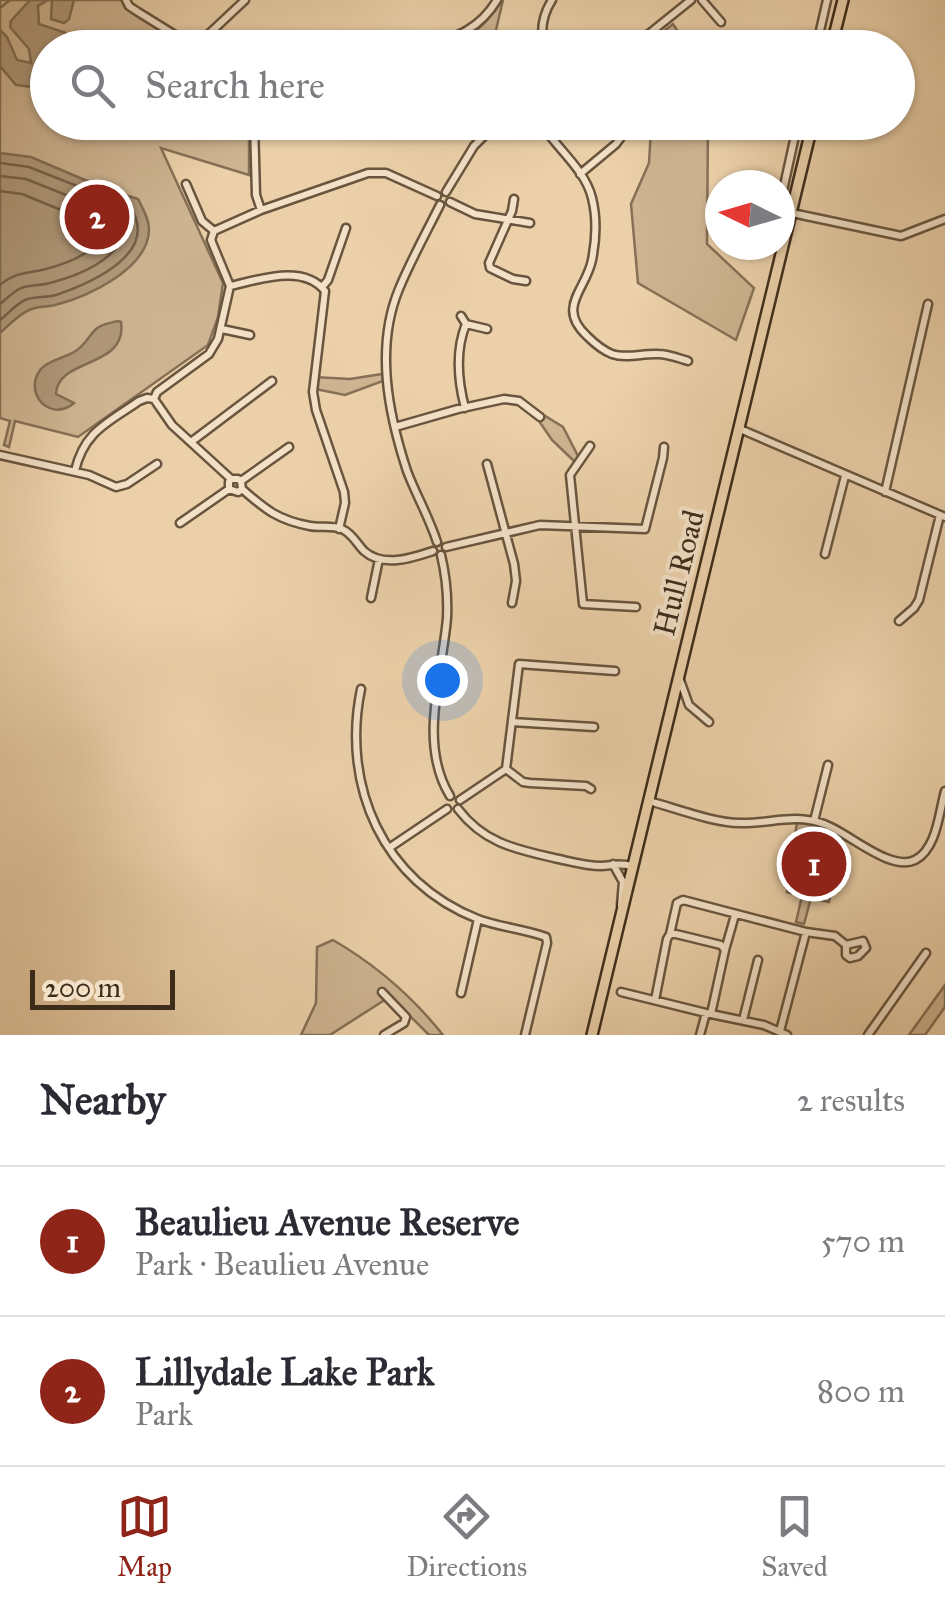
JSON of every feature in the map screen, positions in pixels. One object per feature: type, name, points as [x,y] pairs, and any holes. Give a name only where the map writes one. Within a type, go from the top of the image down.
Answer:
[{"type":"main road","points":[[836,30],[843,0]]},
{"type":"main road","name":"Hull Road","points":[[795,201],[810,140]]},
{"type":"main road","name":"Hull Road","points":[[592,1035],[781,260]]},
{"type":"street","points":[[126,0],[167,30]]},
{"type":"street","points":[[213,30],[245,0]]},
{"type":"street","points":[[470,30],[488,16],[498,0]]},
{"type":"street","points":[[542,30],[552,0]]},
{"type":"street","points":[[655,30],[691,0]]},
{"type":"street","points":[[702,0],[721,22]]},
{"type":"street","points":[[820,30],[827,0]]},
{"type":"street","points":[[254,140],[256,196],[262,210]]},
{"type":"street","points":[[446,192],[450,202],[440,205],[437,196],[446,192],[480,140]]},
{"type":"street","points":[[551,140],[580,174],[593,200],[596,232],[588,275],[573,302],[575,322],[593,342],[615,355],[657,354],[688,361]]},
{"type":"street","points":[[580,174],[619,140]]},
{"type":"street","points":[[787,170],[794,140]]},
{"type":"street","points":[[154,399],[157,392],[210,354],[222,328],[230,286],[211,240],[214,231],[262,210],[378,172],[437,196]]},
{"type":"street","points":[[186,184],[202,222],[214,231]]},
{"type":"street","points":[[514,200],[489,263],[490,268],[526,281]]},
{"type":"street","points":[[450,202],[475,214],[530,223]]},
{"type":"street","points":[[438,542],[410,478],[391,413],[386,372],[389,330],[400,288],[440,205]]},
{"type":"street","points":[[795,214],[901,236],[945,219]]},
{"type":"street","points":[[322,286],[328,280],[346,228]]},
{"type":"street","points":[[230,286],[286,275],[322,286]]},
{"type":"street","points":[[322,286],[324,300],[313,392],[344,492],[339,528]]},
{"type":"street","points":[[884,492],[928,304]]},
{"type":"street","points":[[461,316],[466,324],[487,329]]},
{"type":"street","points":[[464,408],[459,358],[466,324]]},
{"type":"street","points":[[222,328],[253,335]]},
{"type":"street","points":[[191,442],[272,381]]},
{"type":"street","points":[[75,471],[81,449],[91,436],[139,401],[154,399],[166,418],[191,442],[266,510],[280,518],[315,527],[339,528],[379,559],[412,558],[433,551]]},
{"type":"street","points":[[395,427],[494,400],[512,399],[540,417]]},
{"type":"street","points":[[740,429],[942,516],[918,600],[899,621]]},
{"type":"street","points":[[590,446],[570,475],[583,604],[636,607]]},
{"type":"street","points":[[229,489],[238,492],[241,485],[288,447]]},
{"type":"street","points":[[446,547],[540,525],[645,529],[664,447]]},
{"type":"street","points":[[0,454],[89,474],[110,486],[121,487],[157,464]]},
{"type":"street","points":[[487,464],[516,580],[512,603]]},
{"type":"street","points":[[825,554],[845,476]]},
{"type":"street","points":[[229,489],[231,479]]},
{"type":"street","points":[[180,523],[229,489]]},
{"type":"street","points":[[433,551],[438,542],[444,543],[446,552],[441,556]]},
{"type":"street","points":[[433,551],[441,556]]},
{"type":"street","points":[[441,556],[447,616],[434,749],[440,779],[450,796],[484,834],[509,848],[574,862],[632,866]]},
{"type":"street","points":[[372,598],[379,559]]},
{"type":"street","points":[[389,848],[448,809],[452,811],[506,769],[520,664],[615,672]]},
{"type":"street","points":[[679,679],[689,705],[710,722]]},
{"type":"street","points":[[361,689],[354,738],[358,768],[371,816],[398,861],[439,898],[478,919],[546,937],[525,1035]]},
{"type":"street","points":[[512,722],[594,727]]},
{"type":"street","points":[[814,821],[828,765]]},
{"type":"street","points":[[506,769],[530,784],[591,789]]},
{"type":"street","points":[[649,801],[738,824],[780,819],[814,821],[892,861],[911,861],[926,851],[932,841],[945,790]]},
{"type":"street","points":[[448,809],[446,802],[450,796]]},
{"type":"street","points":[[612,864],[622,878],[621,906]]},
{"type":"street","points":[[655,1000],[676,906],[681,900],[835,936],[846,945]]},
{"type":"street","points":[[700,1035],[735,915]]},
{"type":"street","points":[[461,994],[478,919]]},
{"type":"street","points":[[621,992],[773,1027],[784,1033],[806,932]]},
{"type":"street","points":[[670,934],[721,945],[725,950]]},
{"type":"street","points":[[868,1035],[926,952]]},
{"type":"street","points":[[743,1020],[758,960]]},
{"type":"street","points":[[382,992],[406,1017],[384,1035]]},
{"type":"shaded area","points":[[0,0],[124,0],[166,30],[30,30],[30,140],[249,140],[249,175],[161,148],[223,283],[218,317],[208,345],[78,437],[15,421],[9,447],[4,445],[10,421],[0,418]]},
{"type":"shaded area","points":[[503,0],[496,30],[476,30],[480,27]]},
{"type":"shaded area","points":[[650,140],[708,140],[705,260],[724,260],[754,288],[736,340],[638,283],[631,204],[649,163]]},
{"type":"shaded area","points":[[382,374],[383,381],[345,395],[315,389],[314,377],[350,379]]},
{"type":"shaded area","points":[[542,414],[563,427],[579,458],[576,463],[552,440],[539,421]]},
{"type":"shaded area","points":[[797,822],[842,835],[829,902],[811,898],[804,924],[796,922],[802,896],[787,892]]},
{"type":"shaded area","points":[[333,940],[393,982],[443,1035],[429,1035],[389,995],[330,1035],[301,1035],[316,1003],[317,947]]},
{"type":"shaded area","points":[[945,985],[945,1007],[925,1035],[909,1035]]},
{"type":"water","points":[[30,0],[48,0],[38,6],[39,24],[57,30],[30,30],[30,56],[29,49],[10,27]]},
{"type":"water","points":[[52,0],[74,0],[64,23],[51,19]]},
{"type":"water","points":[[0,30],[7,37],[17,60],[30,63],[30,87],[16,85],[0,66]]},
{"type":"water","points":[[0,153],[31,157],[138,199],[149,229],[139,257],[114,279],[68,301],[28,311],[0,333]]},
{"type":"water","points":[[118,321],[120,337],[114,348],[59,382],[56,394],[74,403],[58,410],[44,405],[36,393],[38,372],[77,350],[98,327]]},
{"type":"waterway","points":[[0,8],[10,0]]},
{"type":"place","name":"Lillydale Lake Park","points":[[97,217]]},
{"type":"place","name":"Beaulieu Avenue Reserve","points":[[814,864]]}]
